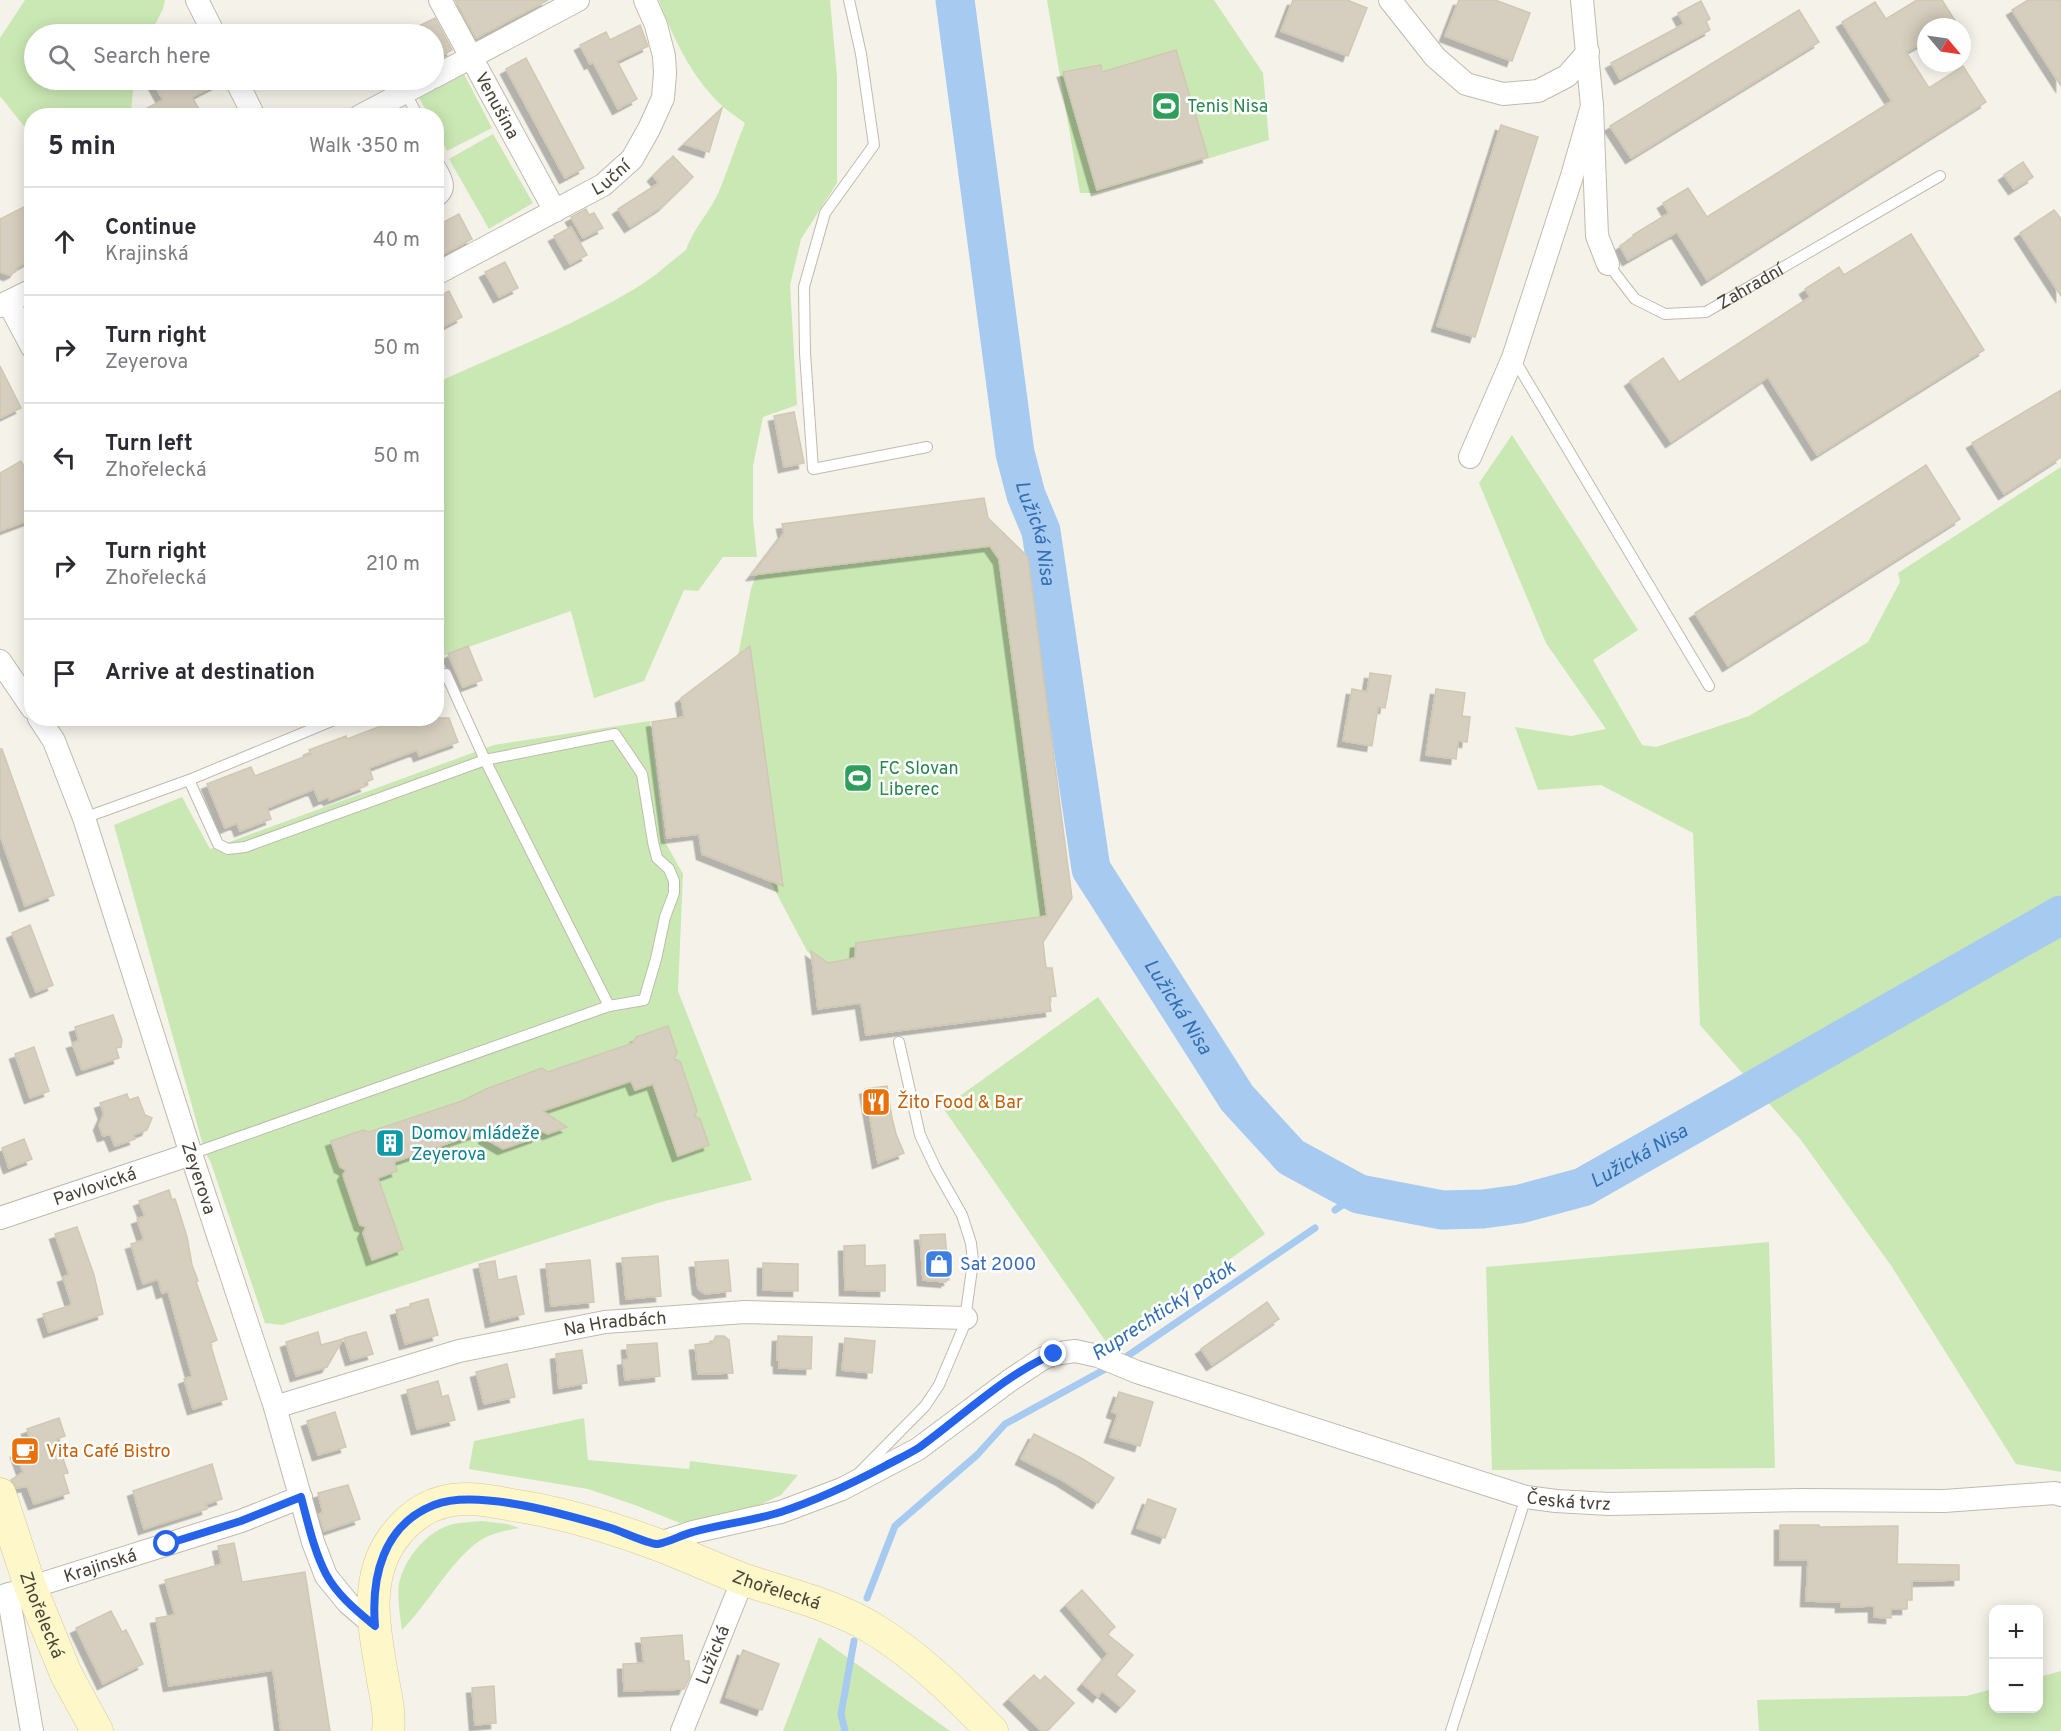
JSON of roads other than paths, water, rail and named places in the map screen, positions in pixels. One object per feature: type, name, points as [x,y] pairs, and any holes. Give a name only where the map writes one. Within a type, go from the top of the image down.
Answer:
[{"type":"main road","name":"Zhořelecká","points":[[0,1494],[13,1593],[66,1674],[97,1731]]},
{"type":"main road","name":"Zhořelecká","points":[[388,1731],[386,1699],[375,1626],[374,1589],[384,1553],[405,1522],[420,1512],[446,1501],[474,1498],[539,1509],[610,1528],[657,1544],[743,1579],[836,1611],[871,1627],[892,1641],[963,1700],[992,1731]]},
{"type":"street","points":[[196,0],[209,24]]},
{"type":"street","name":"Venušina","points":[[440,0],[555,211]]},
{"type":"street","points":[[444,71],[578,0]]},
{"type":"street","name":"Luční","points":[[444,270],[603,184],[632,159],[650,129],[663,98],[664,56],[656,25],[645,0]]},
{"type":"street","points":[[1390,0],[1436,57],[1466,84],[1503,94],[1538,91],[1566,76],[1588,52]]},
{"type":"street","name":"Zahradní","points":[[1582,0],[1592,106],[1597,236],[1608,264]]},
{"type":"street","points":[[241,90],[250,108]]},
{"type":"street","points":[[375,108],[409,90]]},
{"type":"street","name":"Zahradní","points":[[1470,457],[1513,358],[1592,106]]},
{"type":"street","points":[[24,294],[4,304],[24,335]]},
{"type":"street","points":[[0,661],[24,696]]},
{"type":"street","name":"Zeyerova","points":[[44,726],[54,741],[84,818],[191,1154],[275,1407],[313,1542],[326,1575],[348,1603],[375,1626]]},
{"type":"street","name":"Pavlovická","points":[[0,1218],[191,1154]]},
{"type":"street","name":"Na Hradbách","points":[[275,1407],[459,1351],[605,1322],[745,1312],[966,1318]]},
{"type":"street","name":"Česká tvrz","points":[[842,1489],[918,1449],[1009,1380],[1042,1359],[1054,1354],[1075,1351],[1098,1356],[1137,1372],[1526,1497],[1609,1504],[1801,1500],[1944,1501],[2055,1493],[2061,1495]]},
{"type":"street","points":[[657,1544],[693,1532],[781,1512],[842,1489]]},
{"type":"street","name":"Krajinská","points":[[13,1593],[241,1521],[301,1497]]},
{"type":"street","name":"Lužická","points":[[682,1731],[743,1579]]},
{"type":"street","points":[[13,1593],[32,1731]]},
{"type":"lane","points":[[849,0],[861,54],[874,145],[825,213],[804,287],[805,353],[813,469],[927,447]]},
{"type":"lane","points":[[405,92],[414,108]]},
{"type":"lane","points":[[444,171],[447,176],[448,190],[444,199]]},
{"type":"lane","name":"Zahradní","points":[[1608,264],[1635,299],[1665,314],[1706,312],[1940,176]]},
{"type":"lane","points":[[1513,358],[1709,686]]},
{"type":"lane","points":[[444,675],[446,674],[485,760],[609,1006]]},
{"type":"lane","points":[[84,818],[189,780],[320,726]]},
{"type":"lane","points":[[189,780],[218,843],[228,849],[245,847],[485,760],[615,734],[642,774],[657,858],[669,869],[674,881],[674,893],[665,917],[644,1000],[609,1006],[191,1154]]},
{"type":"lane","points":[[842,1489],[925,1406],[939,1385],[966,1318],[973,1262],[971,1243],[962,1215],[920,1135],[899,1042]]},
{"type":"lane","points":[[1451,1731],[1526,1497]]},
{"type":"waterway","name":"Lužická Nisa","points":[[955,0],[1015,453],[1026,495],[1041,531],[1091,869],[1237,1098],[1291,1157],[1359,1194],[1442,1210],[1483,1209],[1520,1204],[1583,1187],[2061,915]]},
{"type":"waterway","name":"Ruprechtický potok","points":[[1335,1210],[1359,1194]]},
{"type":"waterway","name":"Ruprechtický potok","points":[[1120,1361],[1315,1228]]},
{"type":"waterway","name":"Ruprechtický potok","points":[[867,1598],[895,1526],[977,1455],[1005,1424],[1111,1366]]},
{"type":"waterway","name":"Ruprechtický potok","points":[[845,1731],[841,1714],[854,1641]]},
{"type":"place","name":"Tenis Nisa","points":[[1166,106]]},
{"type":"place","name":"FC Slovan Liberec","points":[[858,778]]},
{"type":"place","name":"Žito Food & Bar","points":[[876,1102]]},
{"type":"place","name":"Domov mládeže Zeyerova","points":[[390,1143]]},
{"type":"place","name":"Sat 2000","points":[[939,1264]]},
{"type":"place","name":"Vita Café Bistro","points":[[25,1451]]}]
